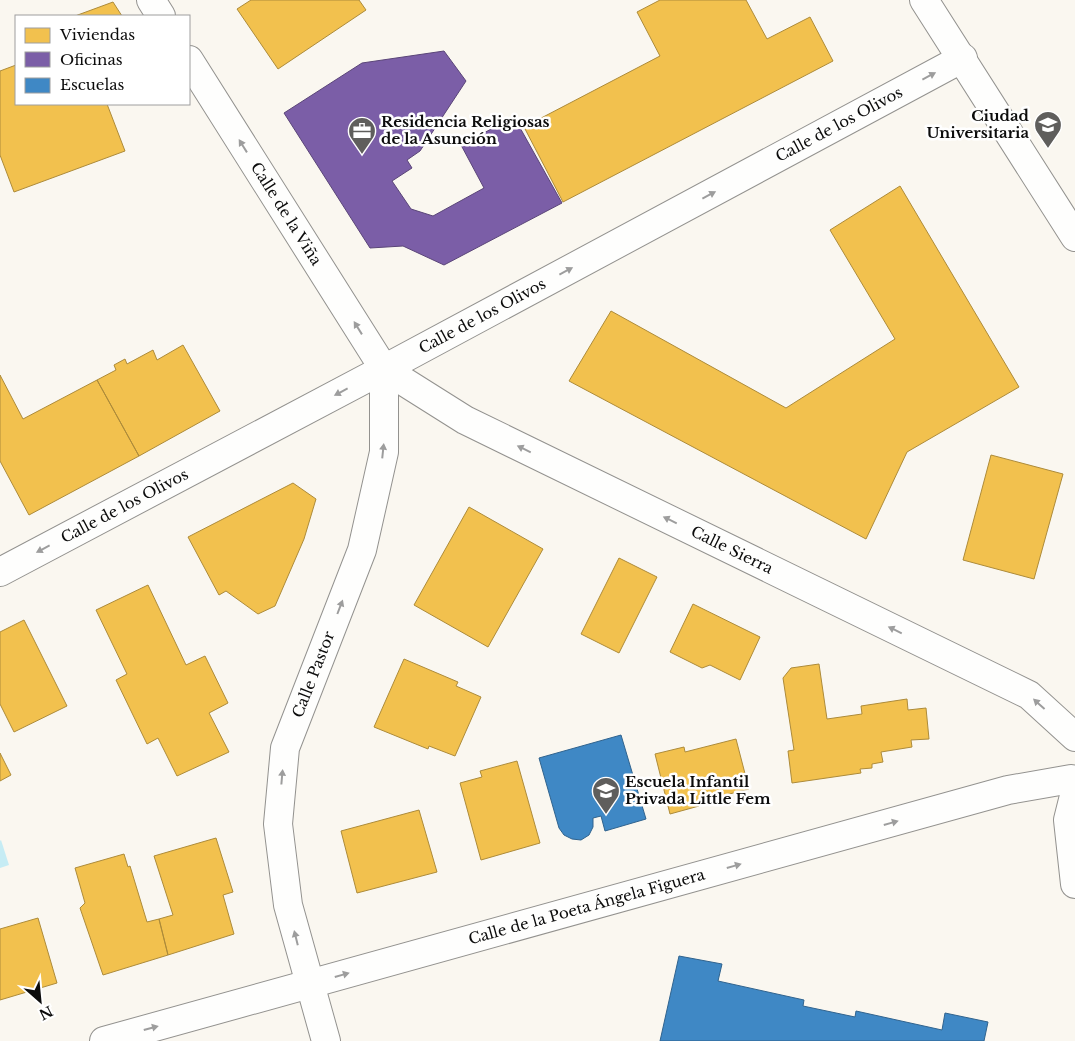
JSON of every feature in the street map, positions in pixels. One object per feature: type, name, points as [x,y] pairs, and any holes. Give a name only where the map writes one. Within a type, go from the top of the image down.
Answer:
[{"type":"street","points":[[151,0],[160,15]]},
{"type":"street","points":[[924,0],[963,58],[1075,237]]},
{"type":"street","name":"Calle de los Olivos","points":[[0,572],[384,369],[963,58]]},
{"type":"street","name":"Calle de la Viña","points":[[190,62],[384,369]]},
{"type":"street","name":"Calle Sierra","points":[[384,369],[465,420],[1029,695],[1075,737]]},
{"type":"street","name":"Calle Pastor","points":[[326,1041],[288,905],[278,824],[284,748],[362,550],[384,452],[384,369]]},
{"type":"street","points":[[1075,737],[1070,757],[1074,787],[1068,820],[1075,884]]},
{"type":"street","name":"Calle de la Poeta Ángela Figuera","points":[[104,1041],[1008,790],[1074,787]]},
{"type":"water","points":[[0,841],[9,865],[0,868]]},
{"type":"building: Viviendas","points":[[251,0],[359,0],[366,10],[278,69],[237,9]]},
{"type":"building: Viviendas","points":[[660,0],[746,0],[767,39],[810,17],[833,61],[563,202],[524,127],[660,56],[637,12]]},
{"type":"building: Viviendas","points":[[113,2],[121,15],[78,15]]},
{"type":"building: Viviendas","points":[[15,65],[15,105],[107,105],[125,151],[14,192],[0,155],[0,71]]},
{"type":"building: Viviendas","points":[[900,186],[1019,387],[907,452],[866,539],[569,381],[611,311],[786,408],[895,339],[830,230]]},
{"type":"building: Viviendas","points":[[183,345],[220,411],[139,456],[97,380],[116,370],[114,365],[125,359],[127,364],[153,350],[157,360]]},
{"type":"building: Viviendas","points":[[0,375],[23,419],[97,380],[139,456],[29,515],[0,461]]},
{"type":"building: Viviendas","points":[[991,455],[1063,474],[1034,579],[963,560]]},
{"type":"building: Viviendas","points":[[293,483],[316,499],[304,539],[275,606],[258,614],[226,591],[219,595],[188,537]]},
{"type":"building: Viviendas","points":[[469,507],[543,549],[488,647],[414,605]]},
{"type":"building: Viviendas","points":[[619,558],[657,577],[619,653],[581,634]]},
{"type":"building: Viviendas","points":[[148,585],[186,665],[205,656],[228,703],[209,713],[229,752],[177,776],[158,738],[147,744],[116,680],[127,674],[96,610]]},
{"type":"building: Viviendas","points":[[693,604],[760,637],[740,680],[710,665],[702,668],[670,652]]},
{"type":"building: Viviendas","points":[[24,620],[67,706],[14,732],[0,704],[0,632]]},
{"type":"building: Viviendas","points":[[404,659],[458,682],[456,686],[481,697],[455,756],[429,746],[428,749],[374,727]]},
{"type":"building: Viviendas","points":[[819,664],[827,719],[862,714],[861,706],[907,699],[908,710],[926,708],[929,739],[911,740],[912,747],[881,752],[883,762],[872,764],[872,768],[860,769],[861,773],[792,783],[788,751],[794,750],[783,678],[791,668]]},
{"type":"building: Viviendas","points":[[736,739],[749,789],[698,802],[699,806],[670,814],[655,754],[684,747],[685,752]]},
{"type":"building: Viviendas","points":[[0,753],[11,775],[0,781]]},
{"type":"building: Viviendas","points":[[517,761],[540,843],[481,860],[460,783],[482,777],[480,771]]},
{"type":"building: Viviendas","points":[[419,810],[437,872],[357,893],[341,831]]},
{"type":"building: Viviendas","points":[[216,838],[233,892],[223,895],[234,934],[168,955],[159,919],[173,915],[154,856]]},
{"type":"building: Viviendas","points":[[124,854],[128,867],[130,866],[147,922],[159,919],[168,955],[103,975],[80,908],[85,903],[75,868]]},
{"type":"building: Viviendas","points":[[38,918],[57,983],[0,1000],[0,929]]},
{"type":"building: Oficinas","name":"Residencia Religiosas de la Asunción","points":[[444,51],[466,81],[420,151],[407,160],[412,168],[392,181],[411,209],[433,216],[484,188],[461,145],[514,117],[562,203],[444,265],[403,246],[370,248],[284,113],[362,63]]},
{"type":"building: Escuelas","points":[[621,735],[646,819],[605,831],[601,816],[593,818],[593,827],[589,835],[581,840],[572,839],[564,835],[559,828],[539,758]]},
{"type":"building: Escuelas","points":[[679,956],[722,964],[718,981],[804,1000],[803,1006],[855,1017],[856,1011],[942,1030],[945,1013],[988,1022],[984,1041],[660,1041]]},
{"type":"place","name":"Ciudad Universitaria","points":[[1048,149]]},
{"type":"place","name":"Residencia Religiosas de la Asunción","points":[[362,155]]},
{"type":"place","name":"Escuela Infantil Privada Little Fem","points":[[606,815]]}]
